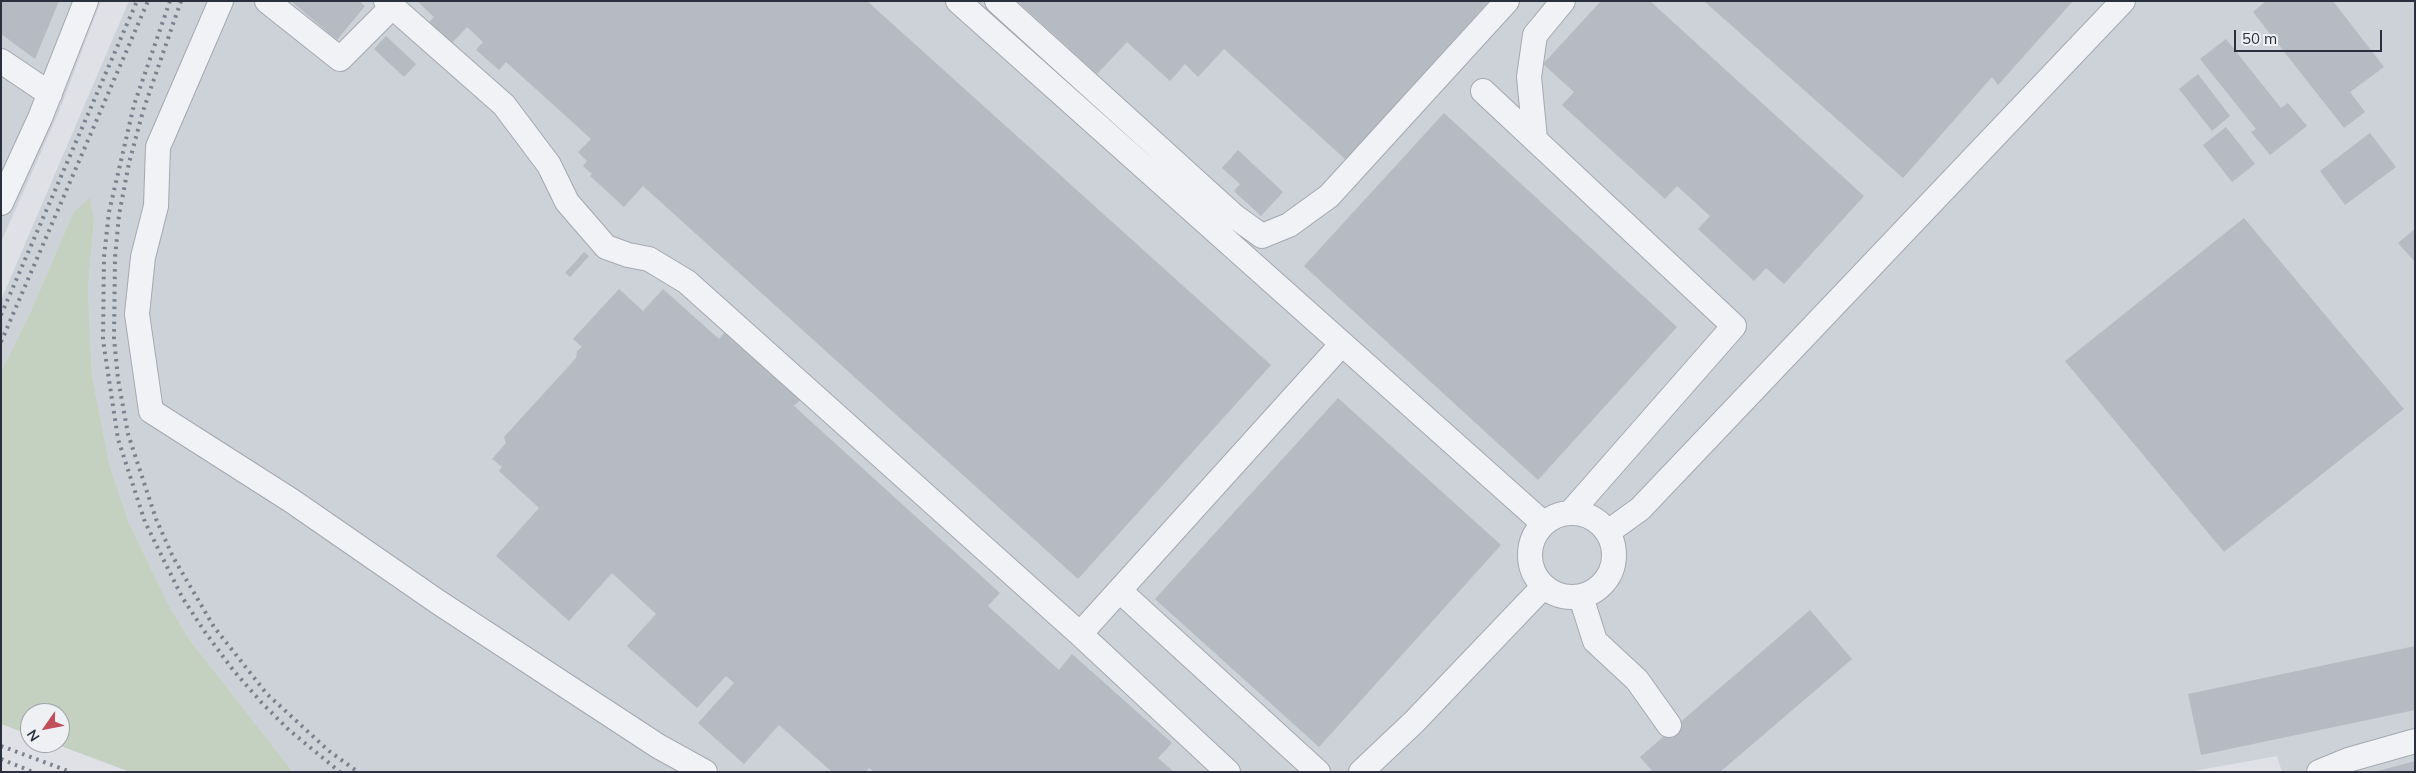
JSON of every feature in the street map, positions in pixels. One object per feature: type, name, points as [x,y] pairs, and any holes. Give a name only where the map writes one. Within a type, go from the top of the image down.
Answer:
[{"type":"street","points":[[1,203],[50,94],[86,1]]},
{"type":"street","points":[[221,1],[158,147],[156,206],[143,257],[137,314],[151,412],[292,501],[438,602],[658,746],[705,772]]},
{"type":"street","points":[[267,1],[340,59],[389,4],[504,105],[549,165],[568,202],[606,247],[628,255],[649,259],[687,282],[1080,634],[1228,772]]},
{"type":"street","points":[[958,1],[1543,523]]},
{"type":"street","points":[[997,1],[1234,216],[1262,236],[1289,225],[1329,196],[1507,1]]},
{"type":"street","points":[[1534,139],[1528,77],[1535,35],[1563,1]]},
{"type":"street","points":[[1608,532],[1640,509],[2123,1]]},
{"type":"street","points":[[1,61],[50,94]]},
{"type":"street","points":[[1483,91],[1734,326],[1571,512],[1543,523],[1531,542],[1529,562],[1543,587],[1563,598],[1581,598],[1605,583],[1614,562],[1608,532],[1598,521],[1571,512]]},
{"type":"street","points":[[1080,634],[1342,344]]},
{"type":"street","points":[[1361,772],[1414,722],[1543,587]]},
{"type":"street","points":[[1120,591],[1318,772]]},
{"type":"street","points":[[1581,598],[1595,641],[1637,680],[1669,724]]},
{"type":"street","points":[[2319,772],[2348,760],[2415,741]]},
{"type":"shaded area","points":[[1,1],[101,1],[58,114],[1,242]]},
{"type":"shaded area","points":[[129,1],[2415,1],[2415,772],[2282,772],[2277,756],[2188,772],[293,772],[189,639],[169,606],[129,523],[110,467],[92,376],[88,288],[94,221],[73,213],[31,311],[1,372],[1,300]]},
{"type":"green space","points":[[90,198],[94,221],[88,288],[92,376],[110,467],[129,523],[169,606],[189,639],[293,772],[130,772],[70,749],[70,703],[20,703],[20,731],[1,724],[1,372],[31,311],[73,213]]},
{"type":"building","points":[[1,1],[59,1],[35,59],[1,34]]},
{"type":"building","points":[[291,1],[359,1],[365,6],[337,40]]},
{"type":"building","points":[[417,1],[867,1],[1271,365],[1078,579],[643,186],[624,207],[590,176],[592,174],[583,166],[587,161],[578,152],[591,139],[506,62],[499,70],[476,50],[483,42],[467,27],[451,44],[428,23],[434,17]]},
{"type":"building","points":[[1017,1],[1489,1],[1346,160],[1224,49],[1198,77],[1185,64],[1170,81],[1127,42],[1097,74]]},
{"type":"building","points":[[1601,1],[1650,1],[1864,196],[1784,284],[1766,268],[1754,281],[1698,229],[1710,216],[1677,186],[1665,199],[1562,105],[1574,92],[1543,64]]},
{"type":"building","points":[[1704,1],[2073,1],[1998,85],[1992,77],[1903,178]]},
{"type":"building","points":[[2266,1],[2333,1],[2384,67],[2350,92],[2365,112],[2344,128],[2253,12]]},
{"type":"building","points":[[386,36],[416,64],[404,77],[374,49]]},
{"type":"building","points":[[2226,39],[2281,108],[2288,103],[2307,126],[2270,155],[2251,132],[2256,129],[2200,59]]},
{"type":"building","points":[[2198,74],[2230,116],[2212,131],[2179,89]]},
{"type":"building","points":[[1444,113],[1677,327],[1538,480],[1304,266]]},
{"type":"building","points":[[2226,127],[2255,164],[2232,182],[2203,145]]},
{"type":"building","points":[[2370,133],[2396,167],[2345,205],[2320,171]]},
{"type":"building","points":[[1238,150],[1283,192],[1261,216],[1234,191],[1240,184],[1222,168]]},
{"type":"building","points":[[2244,218],[2404,409],[2224,552],[2065,361]]},
{"type":"building","points":[[2415,229],[2415,262],[2398,243]]},
{"type":"building","points":[[584,252],[589,256],[570,277],[565,273]]},
{"type":"building","points":[[619,289],[643,311],[663,289],[719,339],[727,330],[802,398],[794,406],[1000,593],[988,606],[1059,670],[1072,654],[1172,743],[1158,758],[1174,772],[874,772],[869,768],[866,772],[832,772],[779,725],[744,764],[698,723],[734,683],[726,676],[697,708],[627,646],[656,614],[612,573],[569,621],[496,556],[539,508],[499,471],[502,467],[492,459],[506,443],[504,437],[576,358],[577,351],[582,347],[573,339]]},
{"type":"building","points":[[1338,398],[1501,545],[1319,747],[1155,599]]},
{"type":"building","points":[[1810,610],[1852,659],[1720,772],[1653,772],[1640,757]]},
{"type":"building","points":[[2415,646],[2415,710],[2201,755],[2188,694]]},
{"type":"building","points":[[2415,761],[2415,772],[2378,772],[2378,771]]},
{"type":"railway","points":[[1,315],[137,1]]},
{"type":"railway","points":[[1,342],[148,1]]},
{"type":"railway","points":[[170,1],[134,105],[109,212],[104,257],[103,340],[118,439],[145,522],[182,597],[205,632],[233,670],[262,703],[289,730],[340,772]]},
{"type":"railway","points":[[181,1],[143,111],[129,163],[119,215],[115,258],[114,338],[118,379],[128,434],[156,519],[173,557],[214,627],[267,694],[329,751],[358,772]]},
{"type":"railway","points":[[1,746],[71,772]]},
{"type":"railway","points":[[1,759],[33,772]]}]
